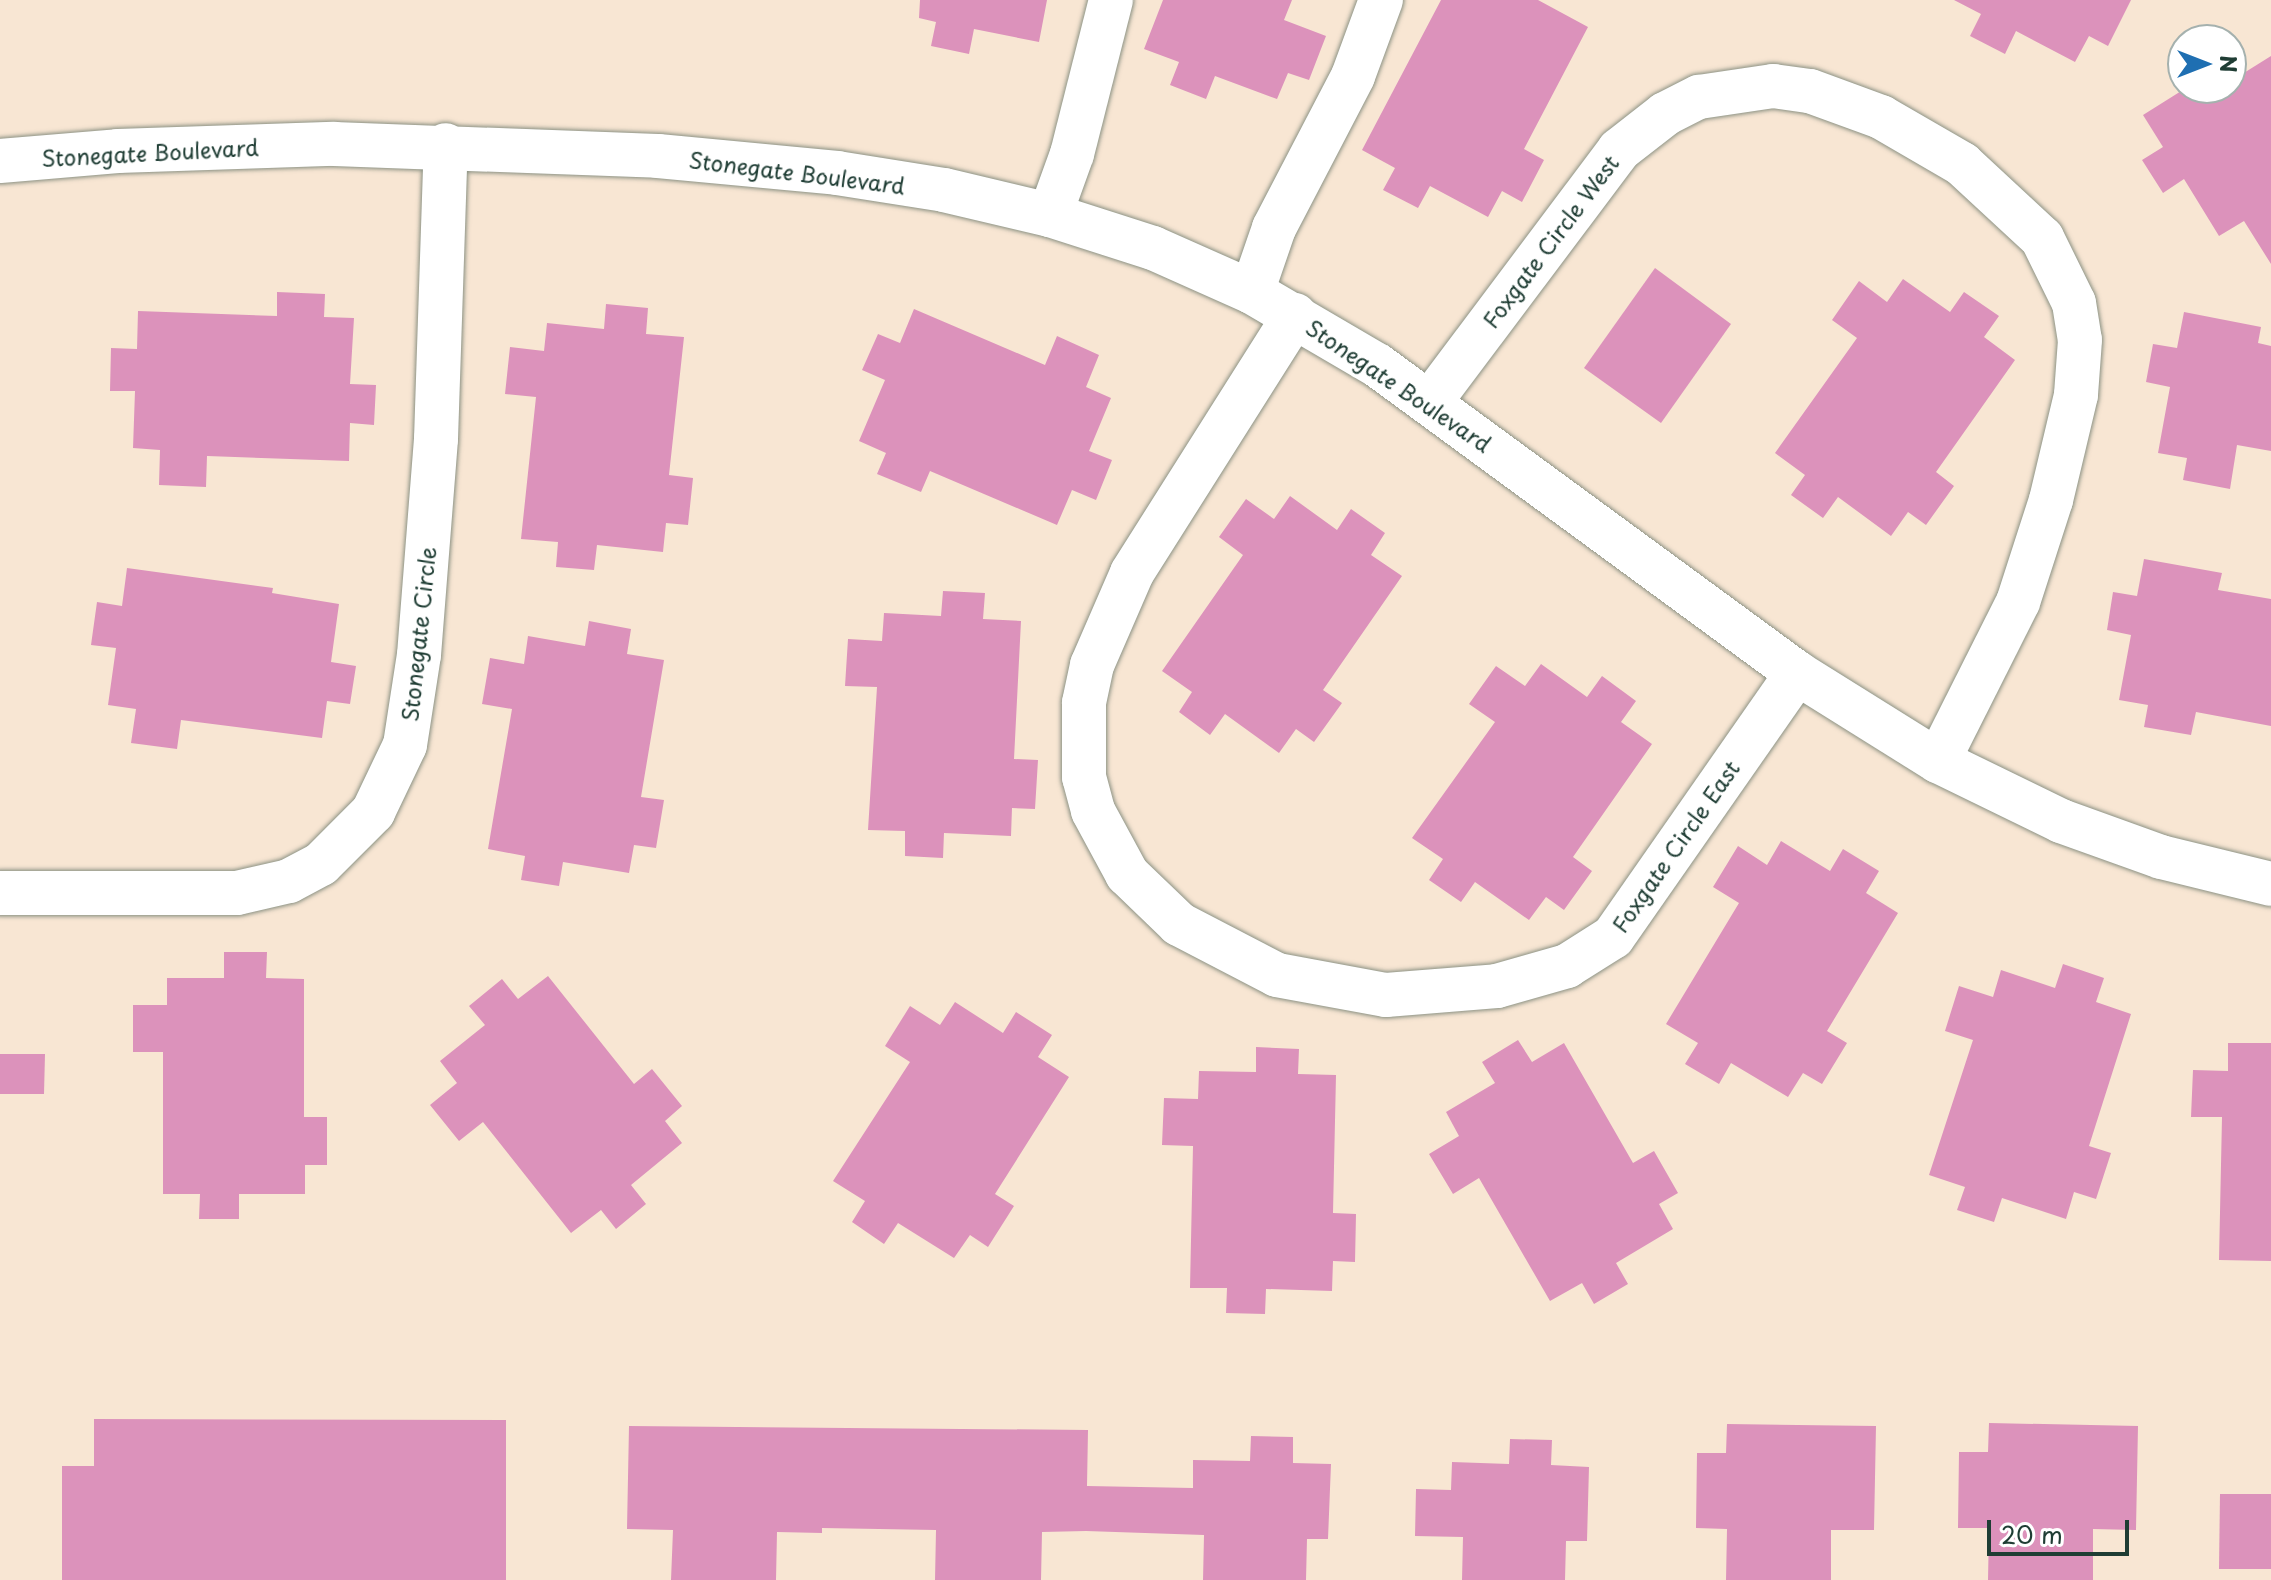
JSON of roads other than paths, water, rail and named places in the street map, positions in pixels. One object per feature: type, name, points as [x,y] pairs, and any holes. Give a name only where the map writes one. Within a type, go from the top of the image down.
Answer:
[{"type":"street","points":[[1050,215],[1072,154],[1111,0]]},
{"type":"street","points":[[1252,292],[1274,228],[1353,76],[1381,0]]},
{"type":"street","name":"Foxgate Circle West","points":[[1430,402],[1619,150],[1665,114],[1699,97],[1773,86],[1810,91],[1881,117],[1962,164],[2042,238],[2074,303],[2080,340],[2076,395],[2051,500],[2018,602],[1938,761]]},
{"type":"street","name":"Stonegate Boulevard","points":[[0,161],[118,151],[446,145],[658,156],[837,173],[1050,215],[1153,248],[1252,292],[1295,315],[1430,402],[1797,673],[1938,761],[2061,821],[2161,857],[2271,884]]},
{"type":"street","name":"Stonegate Circle","points":[[0,893],[237,893],[289,881],[321,864],[373,812],[405,745],[419,655],[436,439],[446,145]]},
{"type":"street","name":"Foxgate Circle East","points":[[1295,315],[1132,573],[1092,665],[1084,703],[1084,777],[1098,822],[1127,874],[1179,924],[1277,975],[1386,995],[1497,986],[1567,966],[1613,937],[1797,673]]}]
